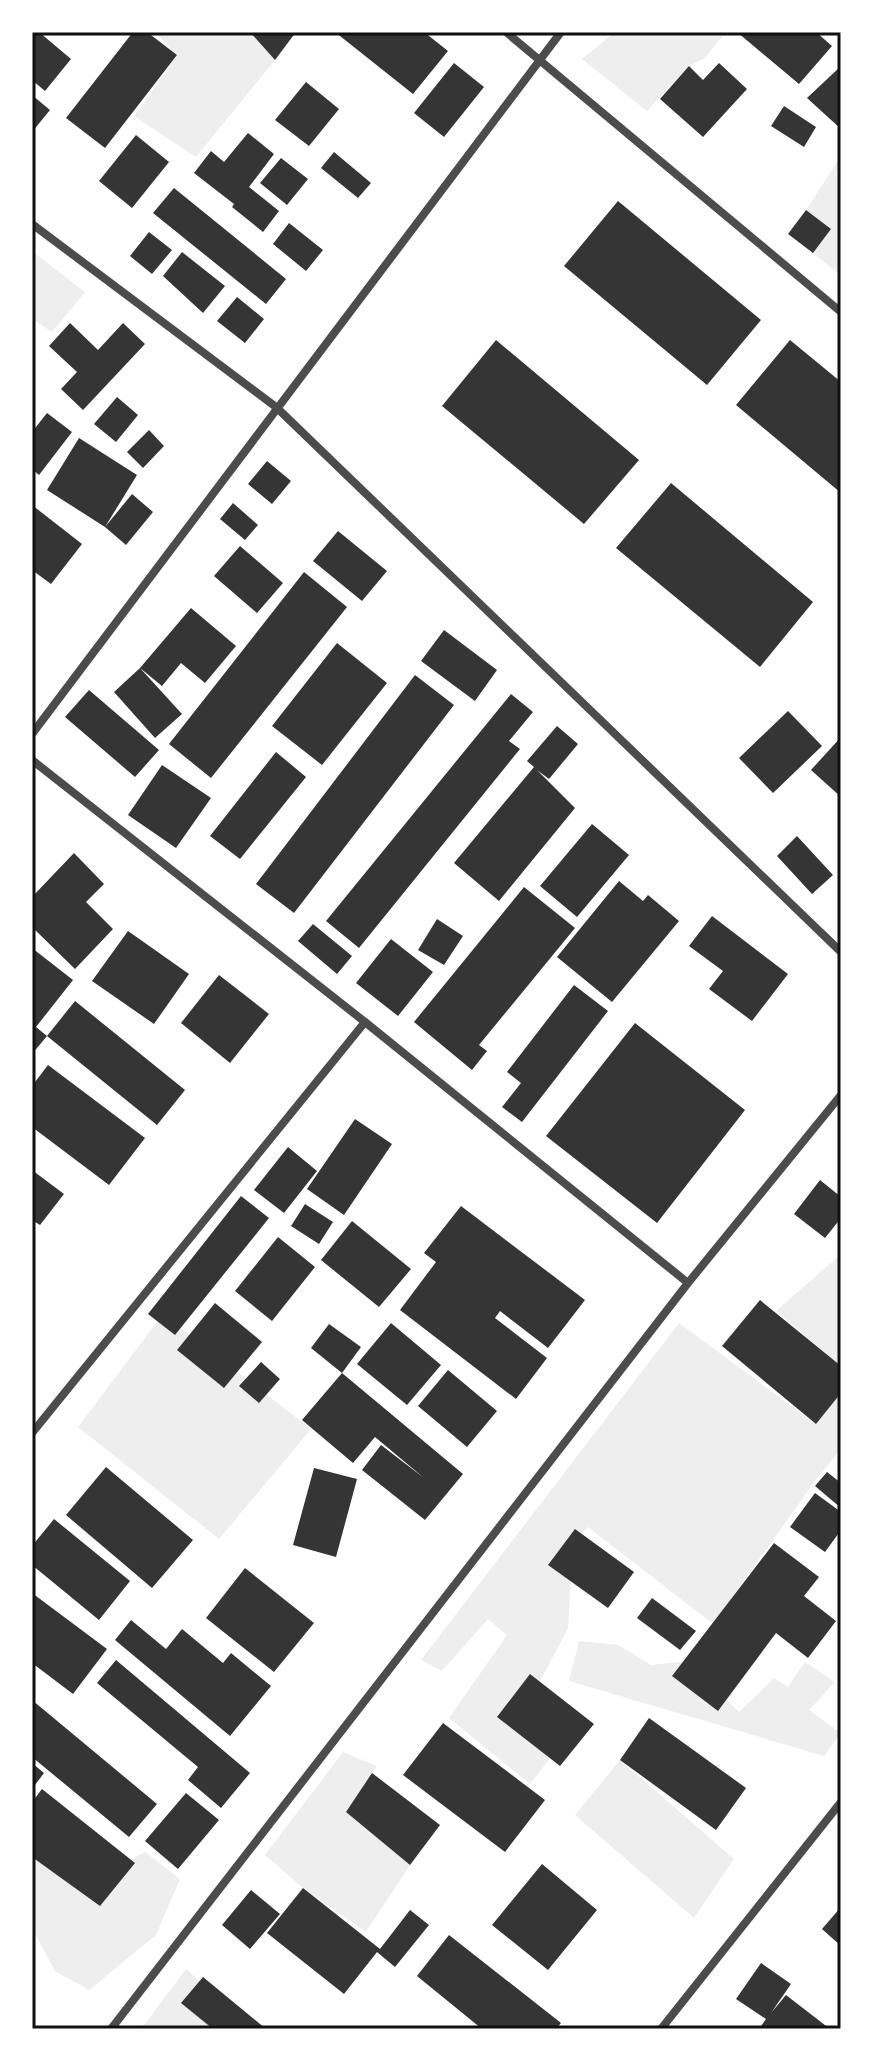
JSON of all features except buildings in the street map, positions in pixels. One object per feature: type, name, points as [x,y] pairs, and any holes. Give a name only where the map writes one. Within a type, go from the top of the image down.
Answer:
[{"type":"street","points":[[506,32],[841,312]]},
{"type":"street","points":[[32,734],[561,32]]},
{"type":"street","points":[[32,224],[276,407],[841,952]]},
{"type":"street","points":[[32,760],[365,1022],[688,1283]]},
{"type":"street","points":[[32,1433],[365,1022]]},
{"type":"street","points":[[111,2029],[688,1283],[841,1095]]},
{"type":"street","points":[[661,2029],[841,1802]]},
{"type":"shaded area","points":[[155,32],[250,32],[275,60],[196,157],[134,116],[177,56]]},
{"type":"shaded area","points":[[615,32],[726,32],[705,58],[689,66],[647,111],[582,59]]},
{"type":"shaded area","points":[[841,156],[841,276],[813,253],[831,229],[806,210]]},
{"type":"shaded area","points":[[32,251],[85,292],[52,332],[32,319]]},
{"type":"shaded area","points":[[841,1254],[841,1366],[776,1311]]},
{"type":"shaded area","points":[[163,1314],[311,1429],[219,1539],[78,1427]]},
{"type":"shaded area","points":[[679,1323],[816,1424],[841,1393],[841,1449],[713,1624],[588,1527],[549,1565],[571,1579],[568,1628],[526,1708],[563,1742],[530,1784],[449,1718],[507,1635],[488,1619],[442,1671],[421,1660]]},
{"type":"shaded area","points":[[579,1641],[618,1645],[651,1665],[688,1661],[739,1712],[774,1678],[788,1687],[805,1662],[835,1682],[809,1710],[841,1733],[824,1756],[569,1681]]},
{"type":"shaded area","points":[[343,1752],[377,1766],[346,1812],[410,1865],[366,1932],[303,1888],[265,1855]]},
{"type":"shaded area","points":[[620,1760],[734,1859],[694,1918],[575,1815]]},
{"type":"shaded area","points":[[49,1851],[91,1882],[145,1852],[180,1879],[156,1935],[89,1990],[55,1971],[32,1928],[32,1859]]},
{"type":"shaded area","points":[[186,1969],[207,1988],[212,2029],[141,2029]]}]
